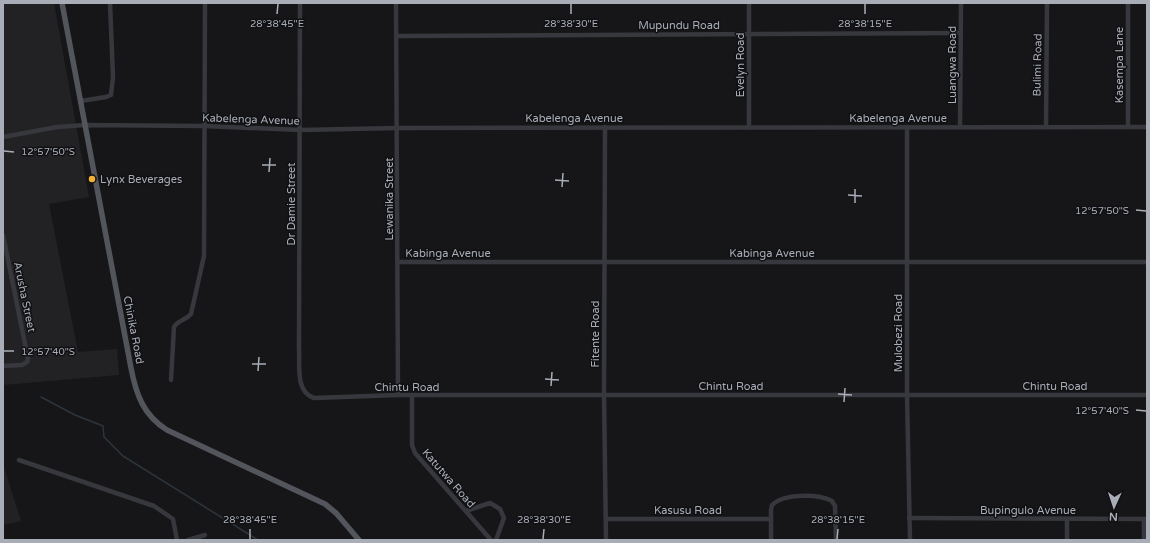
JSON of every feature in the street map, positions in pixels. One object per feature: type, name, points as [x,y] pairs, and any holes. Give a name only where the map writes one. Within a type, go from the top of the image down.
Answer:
[{"type":"main road","name":"Chinika Road","points":[[62,3],[136,393],[144,408],[154,421],[167,430],[325,504],[336,513],[359,540]]},
{"type":"street","points":[[81,101],[106,98],[111,94],[113,77],[110,3]]},
{"type":"street","points":[[171,380],[174,327],[191,314],[203,260],[205,3]]},
{"type":"street","name":"Dr Damie Street","points":[[300,3],[301,130],[299,348],[302,389],[305,394],[314,398]]},
{"type":"street","name":"Lewanika Street","points":[[396,3],[398,395]]},
{"type":"street","name":"Evelyn Road","points":[[749,3],[749,127]]},
{"type":"street","name":"Luangwa Road","points":[[960,127],[961,3]]},
{"type":"street","name":"Bulimi Road","points":[[1046,127],[1047,3]]},
{"type":"street","name":"Kasempa Lane","points":[[1128,3],[1128,127]]},
{"type":"street","name":"Mupundu Road","points":[[396,36],[961,33]]},
{"type":"street","name":"Kabelenga Avenue","points":[[3,137],[44,129],[85,125],[204,126],[301,130],[605,127],[1147,127]]},
{"type":"street","name":"Fitente Road","points":[[605,127],[604,395],[606,540]]},
{"type":"street","name":"Mulobezi Road","points":[[907,127],[906,262],[910,540]]},
{"type":"street","name":"Arusha Street","points":[[3,235],[28,359],[27,362],[22,365],[3,366]]},
{"type":"street","name":"Kabinga Avenue","points":[[398,262],[1147,262]]},
{"type":"street","name":"Chintu Road","points":[[314,398],[398,395],[1147,395]]},
{"type":"street","name":"Katutwa Road","points":[[412,395],[412,445],[415,453],[491,540]]},
{"type":"street","points":[[19,460],[154,506],[173,519],[177,540]]},
{"type":"street","points":[[771,540],[770,519],[772,505],[777,500],[784,497],[827,498],[832,501],[835,506],[836,540]]},
{"type":"street","points":[[466,511],[487,504],[493,504],[500,509],[504,518],[496,540]]},
{"type":"street","name":"Bupingulo Avenue","points":[[909,518],[1145,520]]},
{"type":"street","name":"Kasusu Road","points":[[606,519],[770,519]]},
{"type":"street","points":[[1067,520],[1067,540]]},
{"type":"street","points":[[1144,540],[1145,520]]},
{"type":"street","points":[[188,540],[205,535]]},
{"type":"shaded area","points":[[3,3],[54,3],[89,197],[49,204],[78,352],[117,349],[119,375],[3,385]]},
{"type":"shaded area","points":[[3,464],[21,521],[3,525]]},
{"type":"waterway","points":[[41,397],[75,415],[103,426],[104,437],[123,456],[258,540]]},
{"type":"place","name":"Lynx Beverages","points":[[92,179]]}]
